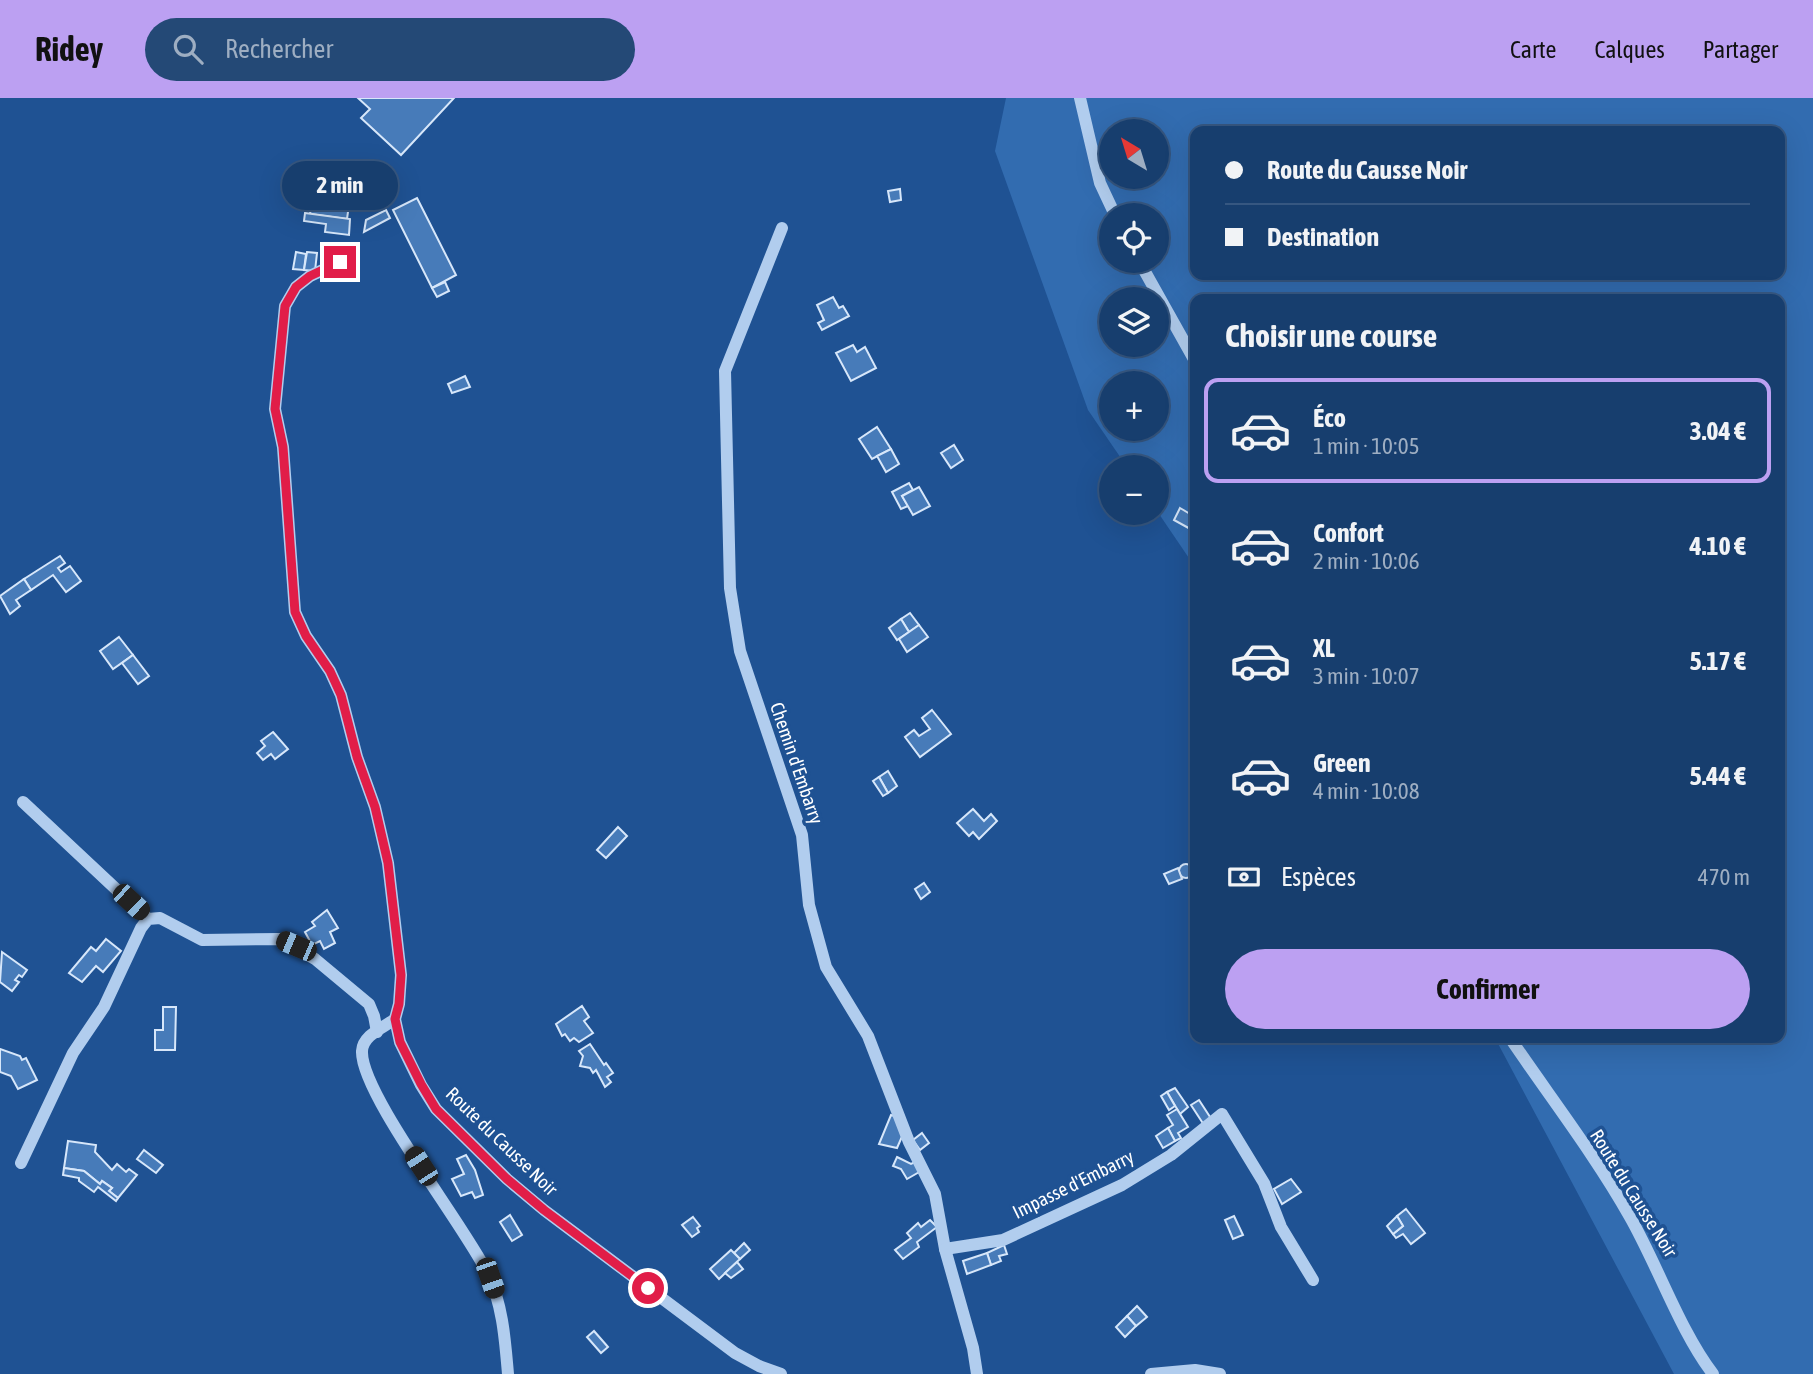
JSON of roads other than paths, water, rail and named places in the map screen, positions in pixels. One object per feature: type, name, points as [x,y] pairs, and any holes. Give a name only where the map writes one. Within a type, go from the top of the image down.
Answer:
[{"type":"street","points":[[1080,98],[1100,183],[1109,203]]},
{"type":"street","name":"Chemin d'Embarry","points":[[782,228],[725,371],[730,588],[740,651],[802,835],[809,905],[826,967],[868,1036],[909,1142],[935,1194],[945,1249],[973,1349],[977,1374]]},
{"type":"street","points":[[340,262],[310,276],[296,287],[285,306],[275,409],[283,447],[295,612],[341,695],[357,757],[375,807],[388,863],[401,975],[399,1004],[395,1019],[365,1038],[362,1049],[368,1078],[490,1278],[500,1309],[508,1374]]},
{"type":"street","points":[[1146,273],[1190,351]]},
{"type":"street","points":[[23,802],[148,919]]},
{"type":"street","points":[[21,1163],[73,1053],[104,1007],[141,928],[148,919],[160,918],[202,940],[280,939],[296,946],[369,1004],[377,1032]]},
{"type":"street","name":"Route du Causse Noir","points":[[395,1019],[400,1042],[436,1109],[507,1179],[544,1210],[735,1353],[781,1374]]},
{"type":"street","name":"Route du Causse Noir","points":[[1513,1043],[1629,1214],[1688,1332],[1713,1374]]},
{"type":"street","name":"Impasse d'Embarry","points":[[945,1249],[1003,1240],[1122,1185],[1171,1156],[1223,1114],[1264,1183],[1281,1227],[1313,1280]]},
{"type":"street","points":[[1151,1374],[1195,1370],[1220,1374]]}]
